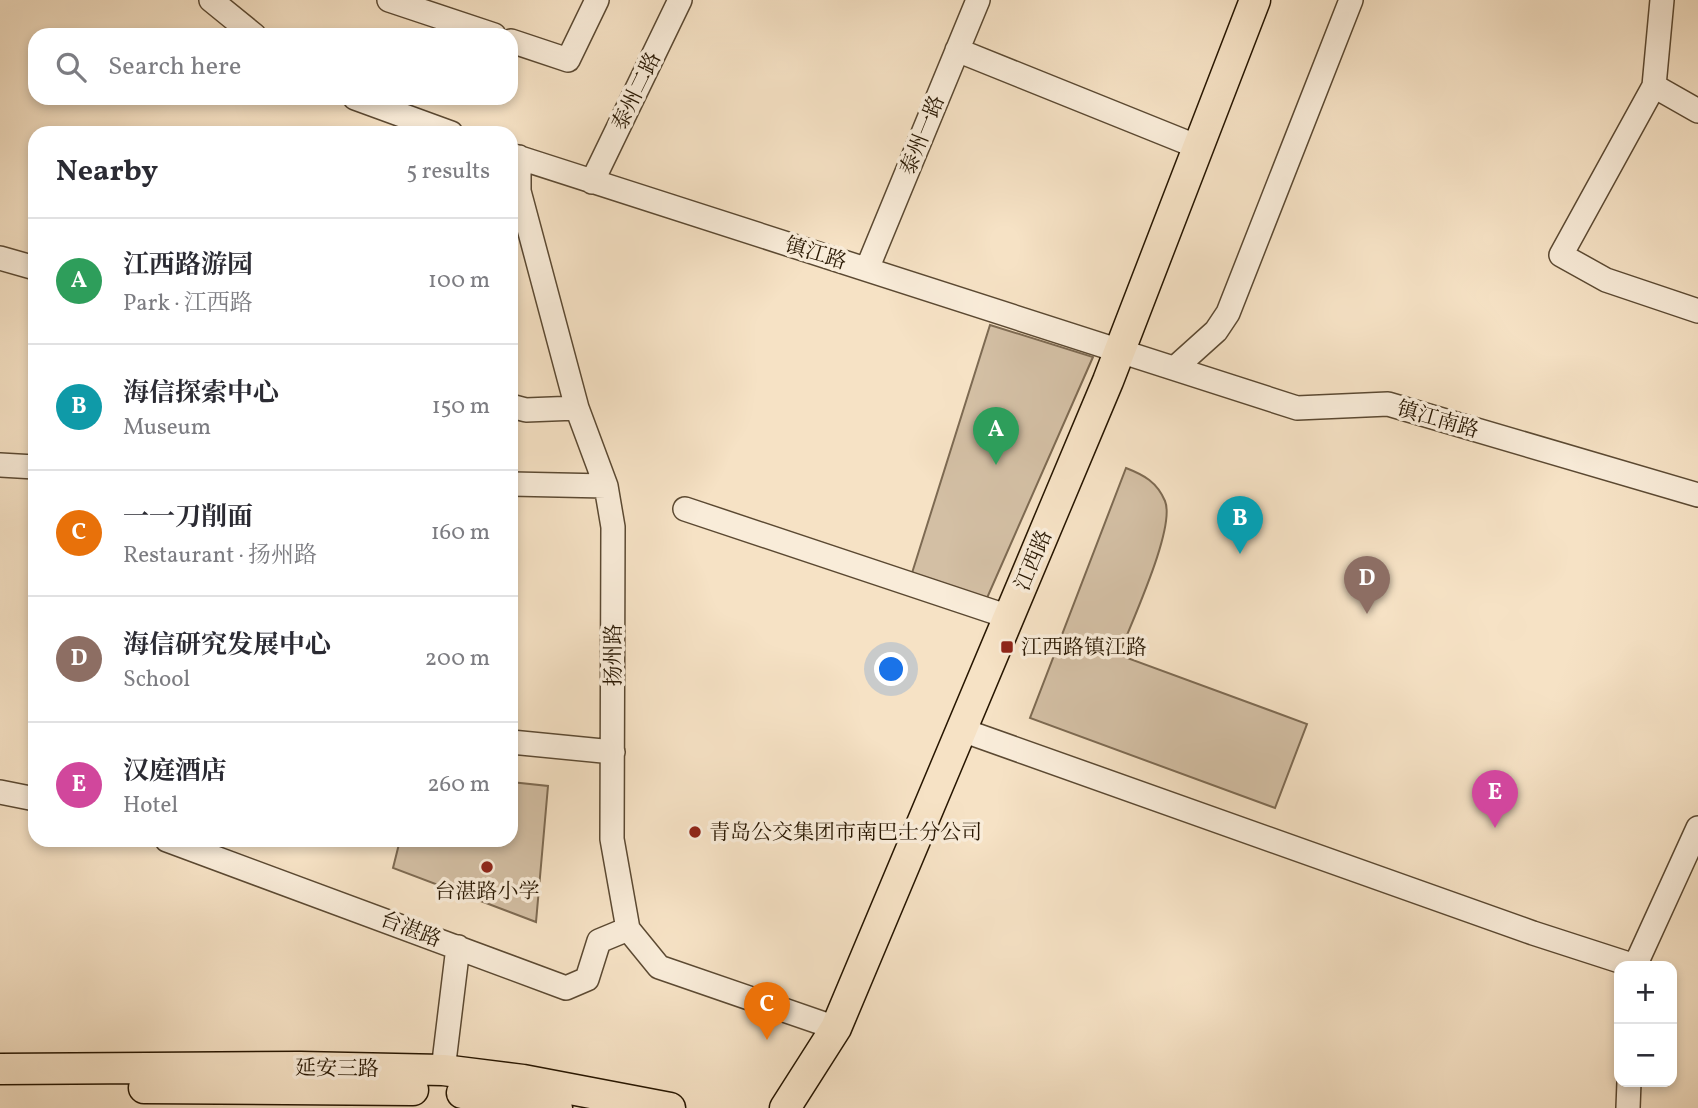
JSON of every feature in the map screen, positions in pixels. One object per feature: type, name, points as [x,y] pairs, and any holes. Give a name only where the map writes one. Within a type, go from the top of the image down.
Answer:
[{"type":"main road","name":"江西路","points":[[785,1108],[836,1028],[1121,349],[1255,0]]},
{"type":"main road","name":"延安三路","points":[[0,1069],[300,1088],[443,1070],[523,1080],[670,1108]]},
{"type":"main road","name":"延安三路","points":[[0,1089],[441,1090],[557,1108]]},
{"type":"street","points":[[211,0],[245,28]]},
{"type":"street","points":[[389,0],[473,28]]},
{"type":"street","points":[[518,43],[568,60],[597,0]]},
{"type":"street","name":"泰州二路","points":[[592,182],[680,0]]},
{"type":"street","name":"泰州一路","points":[[867,269],[978,0]]},
{"type":"street","points":[[1176,367],[1216,331],[1228,313],[1351,0]]},
{"type":"street","points":[[1662,0],[1654,86],[1561,255],[1606,280],[1698,311]]},
{"type":"street","points":[[957,50],[1198,147]]},
{"type":"street","points":[[1654,86],[1698,111]]},
{"type":"street","points":[[374,105],[432,126]]},
{"type":"street","name":"镇江路","points":[[518,157],[1121,349]]},
{"type":"street","name":"扬州路","points":[[518,182],[577,408],[606,486],[613,527],[612,839],[628,929],[659,967],[836,1028]]},
{"type":"street","points":[[0,257],[28,266]]},
{"type":"street","name":"镇江南路","points":[[1121,349],[1297,408],[1388,404],[1698,495]]},
{"type":"street","points":[[518,407],[526,410],[577,408]]},
{"type":"street","points":[[0,465],[28,467]]},
{"type":"street","points":[[518,484],[606,486]]},
{"type":"street","points":[[685,509],[1009,617]]},
{"type":"street","points":[[961,730],[1533,933],[1620,961]]},
{"type":"street","points":[[518,744],[613,752]]},
{"type":"street","points":[[0,792],[28,798]]},
{"type":"street","points":[[1637,961],[1698,828]]},
{"type":"street","name":"台湛路","points":[[186,847],[566,988],[587,979],[599,941],[628,929]]},
{"type":"street","points":[[443,1070],[458,947]]},
{"type":"street","points":[[1628,1108],[1629,1087]]},
{"type":"shaded area","points":[[990,325],[1093,357],[987,598],[912,573]]},
{"type":"shaded area","points":[[1126,468],[1154,484],[1162,494],[1167,514],[1158,554],[1119,655],[1307,724],[1275,808],[1030,718]]},
{"type":"shaded area","points":[[518,783],[548,786],[536,922],[393,868],[398,847],[518,847]]},
{"type":"place","name":"江西路游园","points":[[996,465]]},
{"type":"place","name":"海信探索中心","points":[[1240,554]]},
{"type":"place","name":"海信研究发展中心","points":[[1367,614]]},
{"type":"place","name":"江西路镇江路","points":[[1007,647]]},
{"type":"place","name":"汉庭酒店","points":[[1495,828]]},
{"type":"place","name":"青岛公交集团市南巴士分公司","points":[[695,832]]},
{"type":"place","name":"台湛路小学","points":[[487,867]]},
{"type":"place","name":"一一刀削面","points":[[767,1040]]}]
